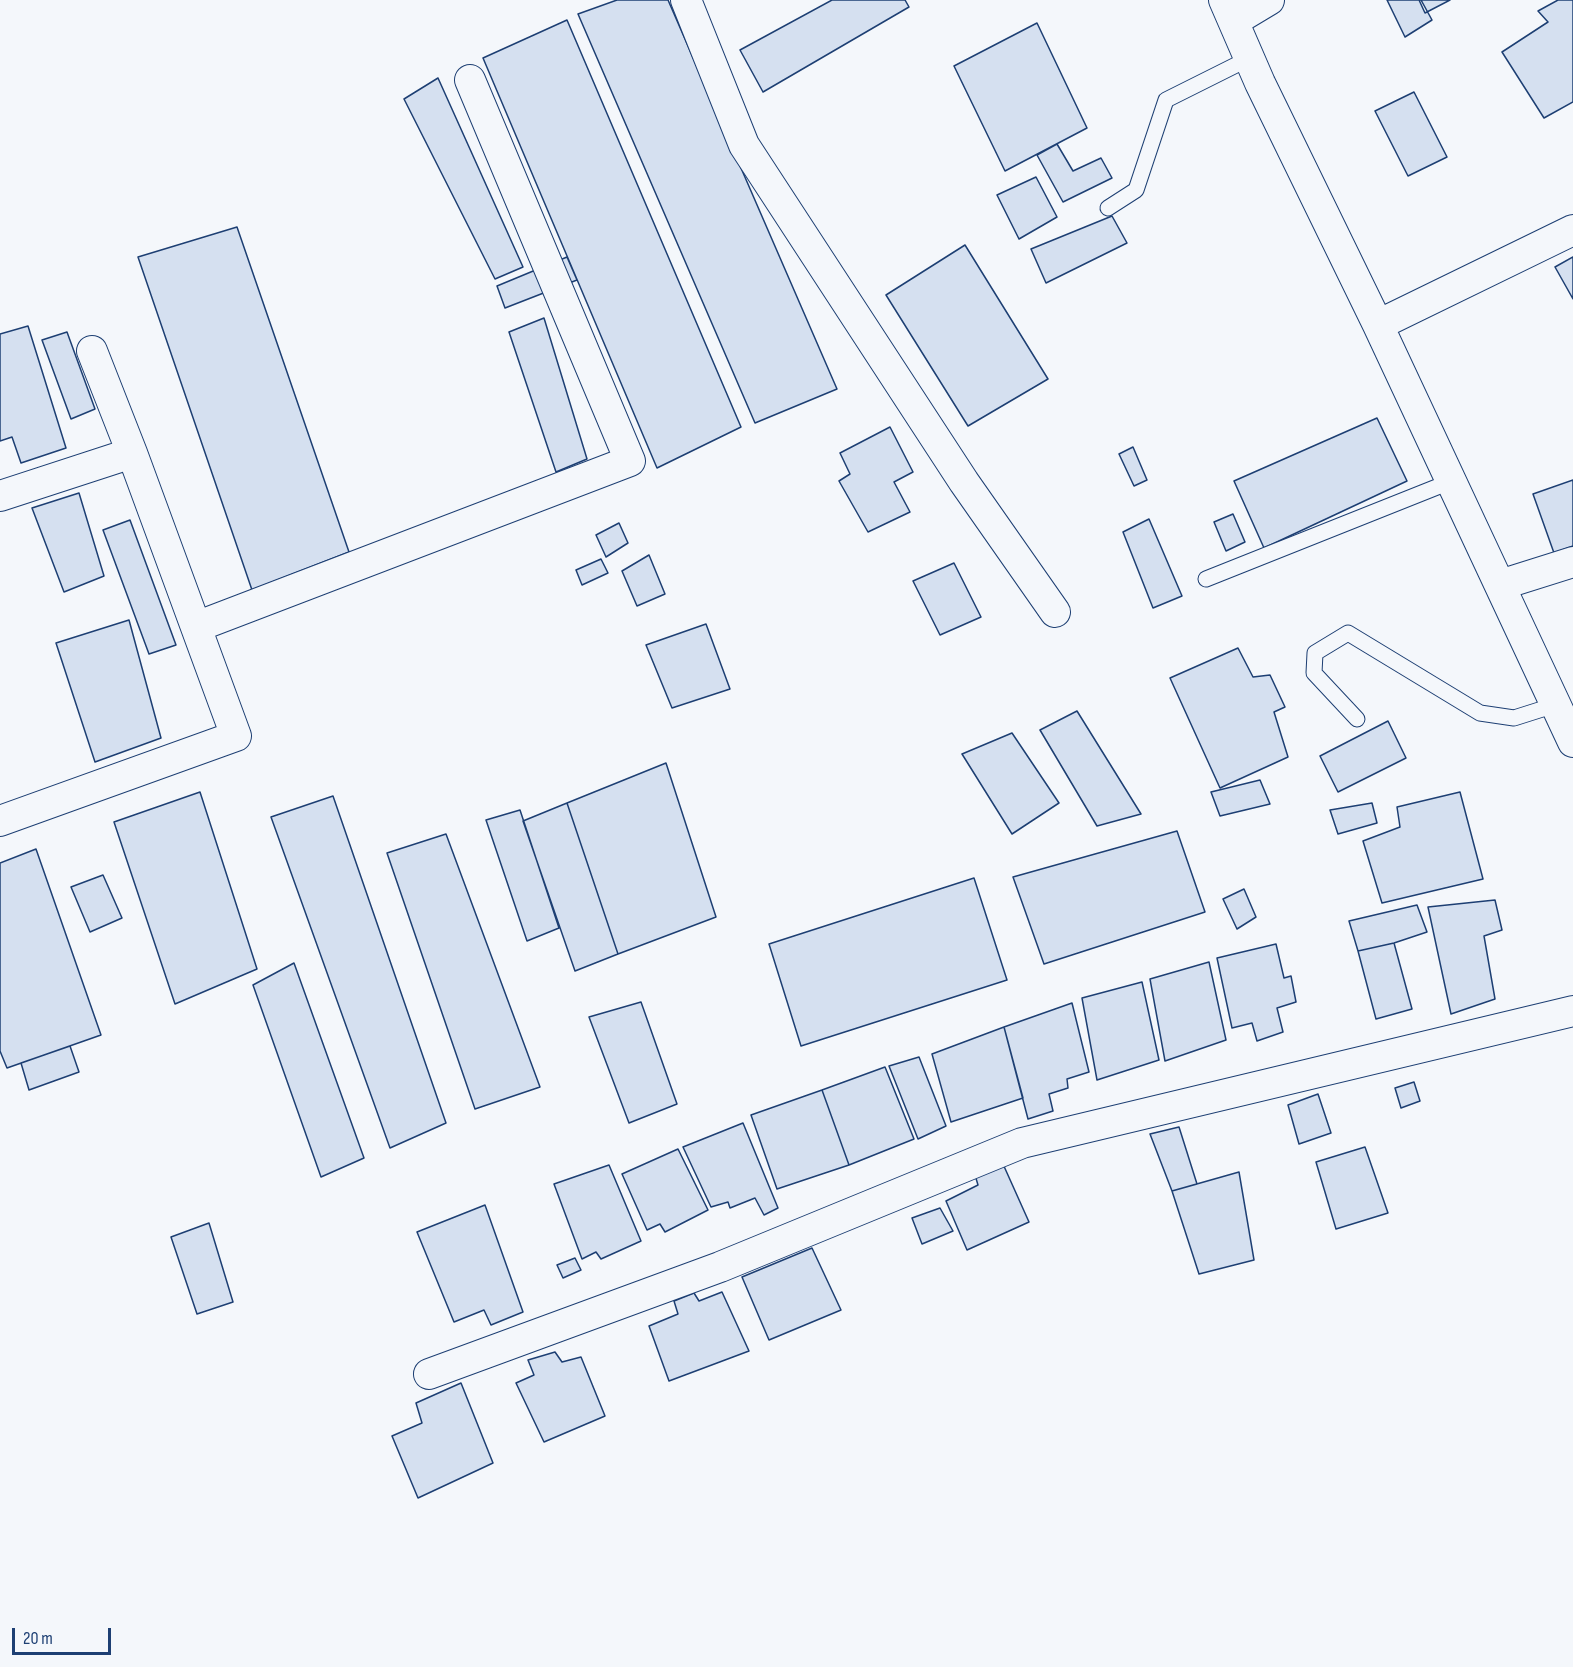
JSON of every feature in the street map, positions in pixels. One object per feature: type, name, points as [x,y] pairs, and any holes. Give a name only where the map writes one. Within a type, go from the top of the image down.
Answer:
[{"type":"street","points":[[686,0],[744,145],[964,482],[1055,612]]},
{"type":"street","points":[[1269,0],[1229,10],[1260,83],[1378,325],[1573,742]]},
{"type":"street","points":[[196,627],[630,461],[470,80]]},
{"type":"street","points":[[1378,325],[1573,230]]},
{"type":"street","points":[[0,821],[236,736],[92,351]]},
{"type":"street","points":[[0,496],[132,453]]},
{"type":"street","points":[[1500,585],[1573,562]]},
{"type":"street","points":[[429,1374],[720,1267],[1022,1143],[1573,1011]]},
{"type":"lane","points":[[1108,208],[1136,190],[1166,100],[1250,58]]},
{"type":"lane","points":[[1206,579],[1452,481]]},
{"type":"lane","points":[[1358,719],[1314,673],[1315,653],[1348,633],[1480,713],[1514,718],[1555,705]]},
{"type":"building","points":[[617,0],[668,0],[837,389],[755,423],[578,14]]},
{"type":"building","points":[[832,0],[905,0],[909,7],[763,92],[740,50]]},
{"type":"building","points":[[1387,0],[1421,0],[1432,20],[1405,37]]},
{"type":"building","points":[[1419,0],[1450,0],[1425,13]]},
{"type":"building","points":[[1558,0],[1573,0],[1573,102],[1544,118],[1502,52],[1548,22],[1538,11]]},
{"type":"building","points":[[567,20],[741,427],[657,468],[483,58]]},
{"type":"building","points":[[1037,23],[1087,128],[1005,171],[954,66]]},
{"type":"building","points":[[438,78],[523,267],[495,279],[404,99]]},
{"type":"building","points":[[1414,92],[1447,157],[1408,176],[1375,111]]},
{"type":"building","points":[[1057,144],[1073,171],[1101,158],[1112,178],[1063,202],[1037,155]]},
{"type":"building","points":[[1036,177],[1057,217],[1019,239],[997,195]]},
{"type":"building","points":[[1112,216],[1127,243],[1046,283],[1031,249]]},
{"type":"building","points":[[237,227],[349,552],[252,590],[138,257]]},
{"type":"building","points":[[965,245],[1048,379],[968,426],[886,295]]},
{"type":"building","points":[[567,257],[577,280],[505,308],[497,286]]},
{"type":"building","points":[[1573,257],[1573,299],[1555,267]]},
{"type":"building","points":[[544,318],[587,459],[556,472],[509,332]]},
{"type":"building","points":[[28,326],[66,448],[21,463],[12,437],[0,441],[0,334]]},
{"type":"building","points":[[67,332],[95,409],[71,419],[42,340]]},
{"type":"building","points":[[1377,418],[1407,481],[1264,548],[1234,481]]},
{"type":"building","points":[[890,427],[913,472],[894,482],[910,512],[868,532],[839,481],[850,474],[840,453]]},
{"type":"building","points":[[1133,447],[1147,480],[1134,486],[1119,454]]},
{"type":"building","points":[[1573,480],[1573,546],[1554,553],[1533,494]]},
{"type":"building","points":[[79,493],[104,576],[64,592],[32,508]]},
{"type":"building","points":[[1233,514],[1245,542],[1226,551],[1214,522]]},
{"type":"building","points":[[1149,519],[1182,596],[1153,608],[1123,532]]},
{"type":"building","points":[[130,520],[176,645],[149,654],[103,530]]},
{"type":"building","points":[[619,523],[628,543],[606,557],[596,535]]},
{"type":"building","points":[[649,555],[665,594],[637,606],[622,571]]},
{"type":"building","points":[[601,559],[608,573],[582,585],[576,570]]},
{"type":"building","points":[[954,563],[981,617],[940,635],[913,581]]},
{"type":"building","points":[[129,620],[161,738],[95,762],[56,643]]},
{"type":"building","points":[[706,624],[730,689],[672,708],[646,645]]},
{"type":"building","points":[[1238,648],[1253,677],[1270,675],[1285,707],[1274,712],[1288,757],[1220,788],[1170,678]]},
{"type":"building","points":[[1077,711],[1141,814],[1097,826],[1040,730]]},
{"type":"building","points":[[1388,721],[1406,758],[1338,792],[1320,756]]},
{"type":"building","points":[[1012,733],[1059,803],[1012,834],[962,754]]},
{"type":"building","points":[[666,763],[716,917],[618,954],[567,803]]},
{"type":"building","points":[[1260,780],[1270,804],[1220,816],[1211,792]]},
{"type":"building","points":[[200,792],[257,969],[175,1004],[114,822]]},
{"type":"building","points":[[1460,792],[1483,879],[1382,903],[1363,841],[1400,827],[1397,807]]},
{"type":"building","points":[[333,796],[446,1123],[390,1148],[271,817]]},
{"type":"building","points":[[567,803],[618,954],[575,971],[523,821]]},
{"type":"building","points":[[1372,803],[1377,823],[1338,834],[1330,810]]},
{"type":"building","points":[[520,810],[559,928],[527,941],[486,820]]},
{"type":"building","points":[[1177,831],[1205,912],[1044,964],[1013,877]]},
{"type":"building","points":[[446,834],[540,1087],[475,1109],[387,853]]},
{"type":"building","points":[[36,849],[101,1035],[7,1068],[0,1051],[0,863]]},
{"type":"building","points":[[103,875],[122,918],[90,932],[71,887]]},
{"type":"building","points":[[974,878],[1007,980],[801,1046],[769,944]]},
{"type":"building","points":[[1244,889],[1256,917],[1237,929],[1223,899]]},
{"type":"building","points":[[1495,900],[1502,930],[1484,936],[1495,999],[1451,1014],[1428,907]]},
{"type":"building","points":[[1417,905],[1427,932],[1394,943],[1358,951],[1349,921]]},
{"type":"building","points":[[1394,943],[1412,1009],[1376,1019],[1358,951]]},
{"type":"building","points":[[1276,944],[1284,978],[1291,976],[1296,1002],[1277,1008],[1283,1032],[1257,1041],[1252,1023],[1232,1028],[1217,958]]},
{"type":"building","points":[[1209,962],[1226,1040],[1165,1061],[1150,979]]},
{"type":"building","points":[[294,963],[364,1158],[321,1177],[253,985]]},
{"type":"building","points":[[1142,982],[1159,1060],[1097,1080],[1082,998]]},
{"type":"building","points":[[641,1002],[677,1104],[629,1123],[589,1017]]},
{"type":"building","points":[[1072,1003],[1089,1072],[1067,1079],[1068,1088],[1049,1094],[1053,1111],[1028,1119],[1004,1027]]},
{"type":"building","points":[[1004,1027],[1023,1098],[951,1122],[932,1054]]},
{"type":"building","points":[[70,1046],[79,1072],[29,1090],[21,1063]]},
{"type":"building","points":[[919,1057],[946,1126],[918,1139],[889,1066]]},
{"type":"building","points":[[885,1067],[914,1139],[849,1165],[822,1090]]},
{"type":"building","points":[[1414,1082],[1420,1101],[1401,1108],[1395,1088]]},
{"type":"building","points":[[822,1090],[849,1165],[777,1189],[751,1115]]},
{"type":"building","points":[[1318,1094],[1331,1133],[1299,1144],[1288,1105]]},
{"type":"building","points":[[743,1123],[778,1208],[764,1215],[755,1198],[730,1208],[728,1202],[711,1207],[683,1147]]},
{"type":"building","points":[[1179,1127],[1197,1184],[1172,1191],[1150,1134]]},
{"type":"building","points":[[1365,1147],[1388,1213],[1336,1229],[1316,1162]]},
{"type":"building","points":[[678,1149],[708,1210],[665,1232],[660,1224],[647,1230],[622,1174]]},
{"type":"building","points":[[1003,1164],[1029,1222],[967,1250],[946,1201],[978,1185],[975,1175]]},
{"type":"building","points":[[609,1165],[641,1241],[601,1259],[596,1252],[582,1259],[554,1184]]},
{"type":"building","points":[[1239,1172],[1254,1260],[1199,1274],[1172,1191]]},
{"type":"building","points":[[485,1205],[523,1312],[491,1325],[484,1310],[454,1322],[417,1232]]},
{"type":"building","points":[[940,1208],[953,1231],[922,1244],[912,1218]]},
{"type":"building","points":[[209,1223],[233,1302],[197,1314],[171,1237]]},
{"type":"building","points":[[812,1248],[841,1310],[769,1340],[742,1277]]},
{"type":"building","points":[[575,1258],[581,1270],[563,1278],[557,1265]]},
{"type":"building","points":[[722,1292],[749,1351],[669,1381],[649,1326],[678,1314],[674,1301],[694,1293],[699,1301]]},
{"type":"building","points":[[555,1352],[562,1362],[581,1357],[605,1416],[544,1442],[516,1383],[534,1375],[528,1360]]},
{"type":"building","points":[[461,1383],[493,1463],[418,1498],[392,1436],[422,1423],[416,1403]]}]
